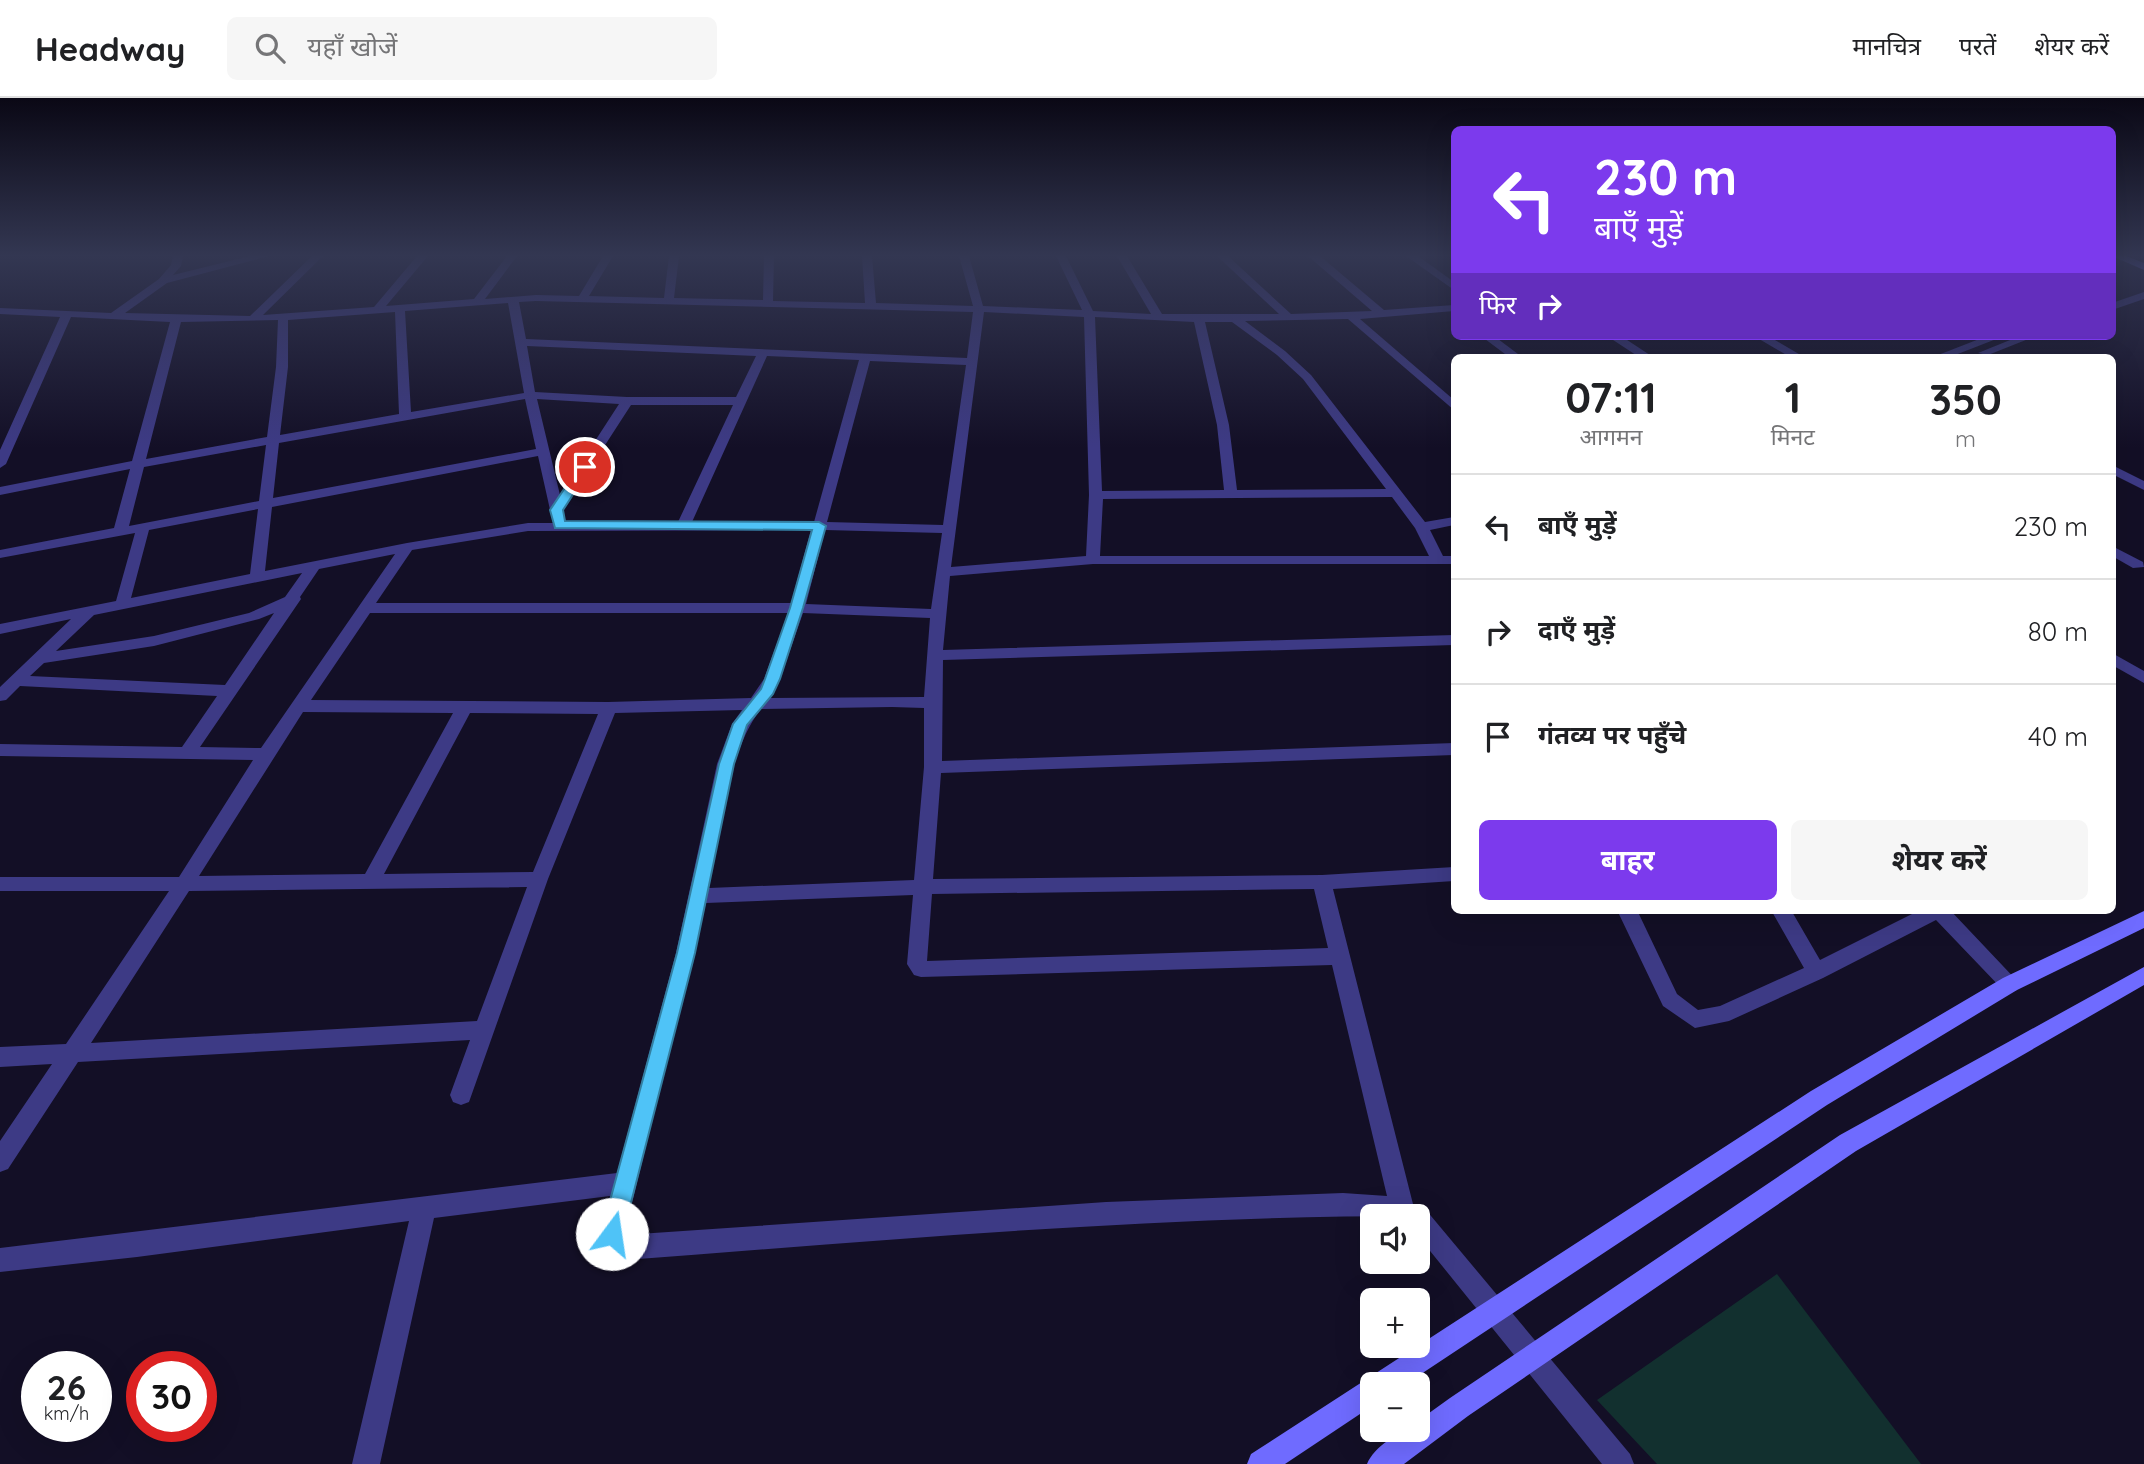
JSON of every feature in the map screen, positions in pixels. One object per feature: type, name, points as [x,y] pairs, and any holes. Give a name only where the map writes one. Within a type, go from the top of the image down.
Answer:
[{"type":"main road","points":[[1400,1372],[1819,1097],[2010,984],[2144,919]]},
{"type":"main road","points":[[1381,1464],[1848,1143],[2144,975]]},
{"type":"main road","points":[[1261,1464],[1360,1399]]},
{"type":"street","points":[[0,464],[64,320]]},
{"type":"street","points":[[120,532],[176,320]]},
{"type":"street","points":[[257,578],[282,367],[283,320]]},
{"type":"street","points":[[401,320],[405,417]]},
{"type":"street","points":[[517,320],[530,395],[545,451],[558,518]]},
{"type":"street","points":[[977,320],[965,429],[949,529],[946,572],[938,614],[932,703],[933,767],[916,957],[921,969],[1341,956]]},
{"type":"street","points":[[1089,320],[1096,495],[1093,561]]},
{"type":"street","points":[[1199,320],[1223,425],[1231,494]]},
{"type":"street","points":[[1236,320],[1281,353],[1307,377],[1447,561]]},
{"type":"street","points":[[1355,320],[1451,403]]},
{"type":"street","points":[[1493,340],[1512,354]]},
{"type":"street","points":[[1619,340],[1642,354]]},
{"type":"street","points":[[1767,340],[1793,354]]},
{"type":"street","points":[[1947,354],[1987,340]]},
{"type":"street","points":[[1980,354],[2019,340]]},
{"type":"street","points":[[521,342],[971,362]]},
{"type":"street","points":[[684,525],[762,354]]},
{"type":"street","points":[[865,358],[797,608],[772,679],[736,733],[686,953],[624,1183],[612,1234],[615,1243],[625,1248],[1088,1215],[1360,1206]]},
{"type":"street","points":[[0,491],[274,439],[530,395],[627,401],[740,401]]},
{"type":"street","points":[[558,518],[627,401]]},
{"type":"street","points":[[0,554],[545,451]]},
{"type":"street","points":[[2116,471],[2144,486]]},
{"type":"street","points":[[1096,495],[1395,493]]},
{"type":"street","points":[[0,629],[407,547],[528,527],[558,518],[684,525],[949,529]]},
{"type":"street","points":[[1422,527],[1451,522]]},
{"type":"street","points":[[122,605],[143,528]]},
{"type":"street","points":[[0,1161],[184,884],[266,754],[407,547]]},
{"type":"street","points":[[2116,552],[2138,565]]},
{"type":"street","points":[[946,572],[1093,561],[1447,561]]},
{"type":"street","points":[[187,753],[313,567]]},
{"type":"street","points":[[39,659],[96,652],[207,629],[254,616],[294,598]]},
{"type":"street","points":[[367,607],[797,608],[938,614]]},
{"type":"street","points":[[0,696],[88,612]]},
{"type":"street","points":[[937,655],[1451,640]]},
{"type":"street","points":[[2116,660],[2144,678]]},
{"type":"street","points":[[16,681],[230,691]]},
{"type":"street","points":[[299,706],[609,708],[759,702],[932,703]]},
{"type":"street","points":[[372,880],[465,706]]},
{"type":"street","points":[[461,1095],[540,878],[609,708]]},
{"type":"street","points":[[933,767],[1451,749]]},
{"type":"street","points":[[0,750],[266,754]]},
{"type":"street","points":[[697,896],[924,887],[1322,881],[1451,874]]},
{"type":"street","points":[[0,884],[540,878]]},
{"type":"street","points":[[1322,881],[1408,1204]]},
{"type":"street","points":[[1629,914],[1670,1000],[1695,1019],[1723,1015],[1816,972],[1930,914]]},
{"type":"street","points":[[1783,914],[1816,972]]},
{"type":"street","points":[[1942,914],[2010,984]]},
{"type":"street","points":[[0,1057],[485,1030]]},
{"type":"street","points":[[0,1260],[624,1183]]},
{"type":"street","points":[[366,1464],[425,1208]]},
{"type":"street","points":[[1430,1238],[1620,1464]]},
{"type":"green space","points":[[1777,1274],[1921,1464],[1657,1464],[1597,1400]]},
{"type":"route","points":[[585,467],[557,510],[560,525],[819,526],[797,608],[768,690],[740,724],[726,764],[686,953],[612,1234]]}]
